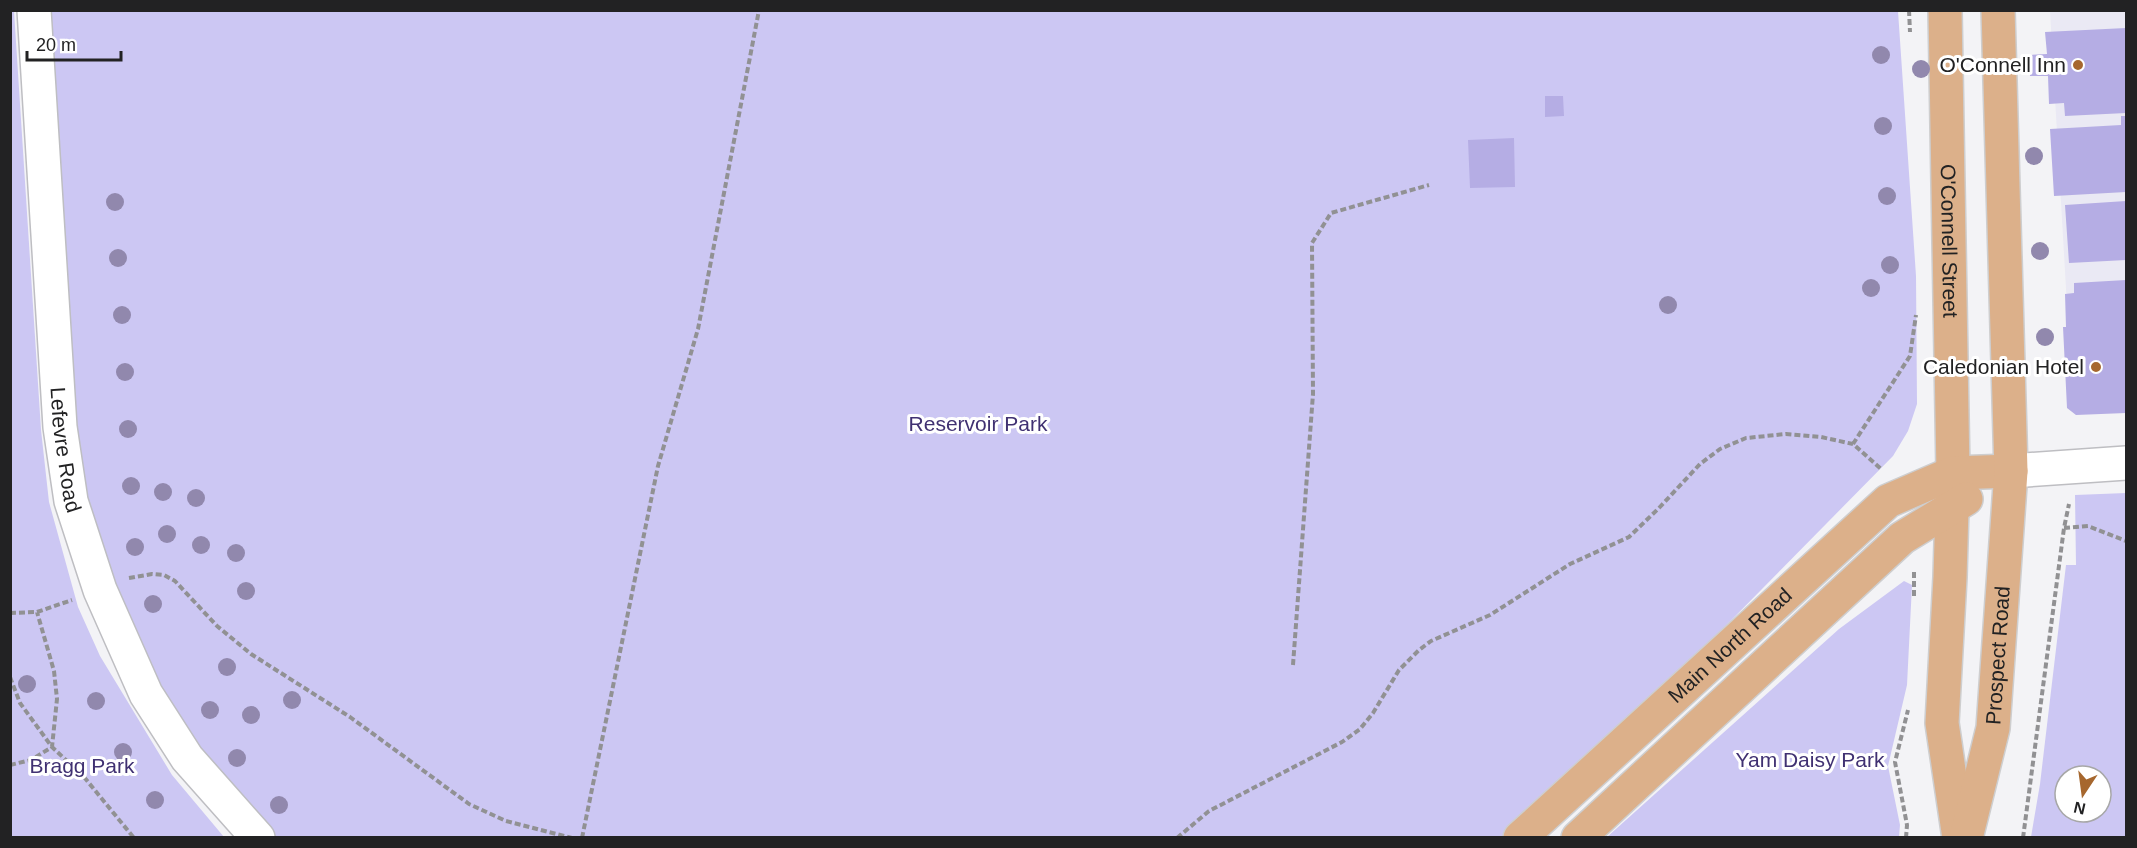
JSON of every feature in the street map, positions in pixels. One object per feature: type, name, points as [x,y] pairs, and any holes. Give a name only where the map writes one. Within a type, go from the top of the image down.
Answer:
[{"type":"main road","name":"O'Connell Street","points":[[1945,10],[1953,473],[1951,508]]},
{"type":"main road","points":[[1953,473],[2011,471],[1998,10]]},
{"type":"main road","name":"Main North Road","points":[[1578,837],[1902,538],[2011,471]]},
{"type":"main road","name":"Prospect Road","points":[[1966,837],[1993,728],[2011,471]]},
{"type":"main road","name":"Main North Road","points":[[1520,837],[1888,501],[1953,473]]},
{"type":"main road","points":[[1951,508],[1942,723],[1959,837]]},
{"type":"street","name":"Lefevre Road","points":[[34,10],[60,427],[71,501],[100,590],[146,694],[187,758],[258,837]]},
{"type":"street","points":[[2011,471],[2127,464]]},
{"type":"path","points":[[582,837],[658,466],[698,329],[759,10]]},
{"type":"path","points":[[1909,10],[1910,34]]},
{"type":"path","points":[[1293,665],[1313,394],[1312,243],[1331,213],[1429,185]]},
{"type":"path","points":[[1853,444],[1910,356],[1916,312]]},
{"type":"path","points":[[1178,837],[1209,811],[1342,742],[1360,729],[1373,713],[1399,670],[1431,641],[1490,615],[1570,564],[1629,537],[1700,464],[1720,449],[1746,438],[1786,434],[1821,437],[1853,444],[1884,472]]},
{"type":"path","points":[[2023,837],[2069,504]]},
{"type":"path","points":[[2064,528],[2088,526],[2127,541]]},
{"type":"path","points":[[122,580],[153,574],[164,575],[175,581],[217,626],[250,654],[350,717],[469,804],[506,821],[572,837]]},
{"type":"path","points":[[10,613],[38,612],[74,599]]},
{"type":"path","points":[[38,612],[54,670],[57,699],[52,747]]},
{"type":"path","points":[[10,677],[20,703],[52,747],[84,777],[134,837]]},
{"type":"path","points":[[10,765],[31,760],[52,747]]},
{"type":"shaded area","points":[[2050,11],[2126,11],[2126,407],[2073,410]]},
{"type":"green space","name":"Bragg Park","points":[[10,11],[14,11],[41,430],[49,502],[78,607],[100,656],[172,775],[224,837],[11,837]]},
{"type":"green space","name":"Reservoir Park","points":[[39,11],[1898,11],[1916,276],[1917,404],[1908,431],[1893,456],[1555,799],[1512,837],[273,837],[191,755],[76,500]]},
{"type":"green space","points":[[2126,493],[2126,837],[2031,837],[2040,784],[2066,565],[2076,565],[2075,495]]},
{"type":"green space","name":"Yam Daisy Park","points":[[1904,581],[1912,585],[1907,685],[1888,766],[1900,825],[1899,837],[1607,837],[1839,629]]},
{"type":"building","name":"O'Connell Inn","points":[[2126,28],[2126,113],[2065,116],[2064,103],[2049,104],[2048,76],[2030,76],[2029,55],[2047,54],[2045,32]]},
{"type":"building","points":[[1545,96],[1563,96],[1564,116],[1545,117]]},
{"type":"building","points":[[2121,116],[2126,116],[2126,192],[2054,196],[2050,129],[2121,125]]},
{"type":"building","points":[[1514,138],[1515,187],[1470,188],[1468,140]]},
{"type":"building","points":[[2126,201],[2126,260],[2069,263],[2065,205]]},
{"type":"building","name":"Caledonian Hotel","points":[[2126,280],[2126,413],[2076,415],[2067,408],[2063,327],[2066,327],[2065,294],[2074,293],[2074,283]]},
{"type":"place","name":"O'Connell Inn","points":[[2078,65]]},
{"type":"place","name":"Caledonian Hotel","points":[[2096,367]]}]
